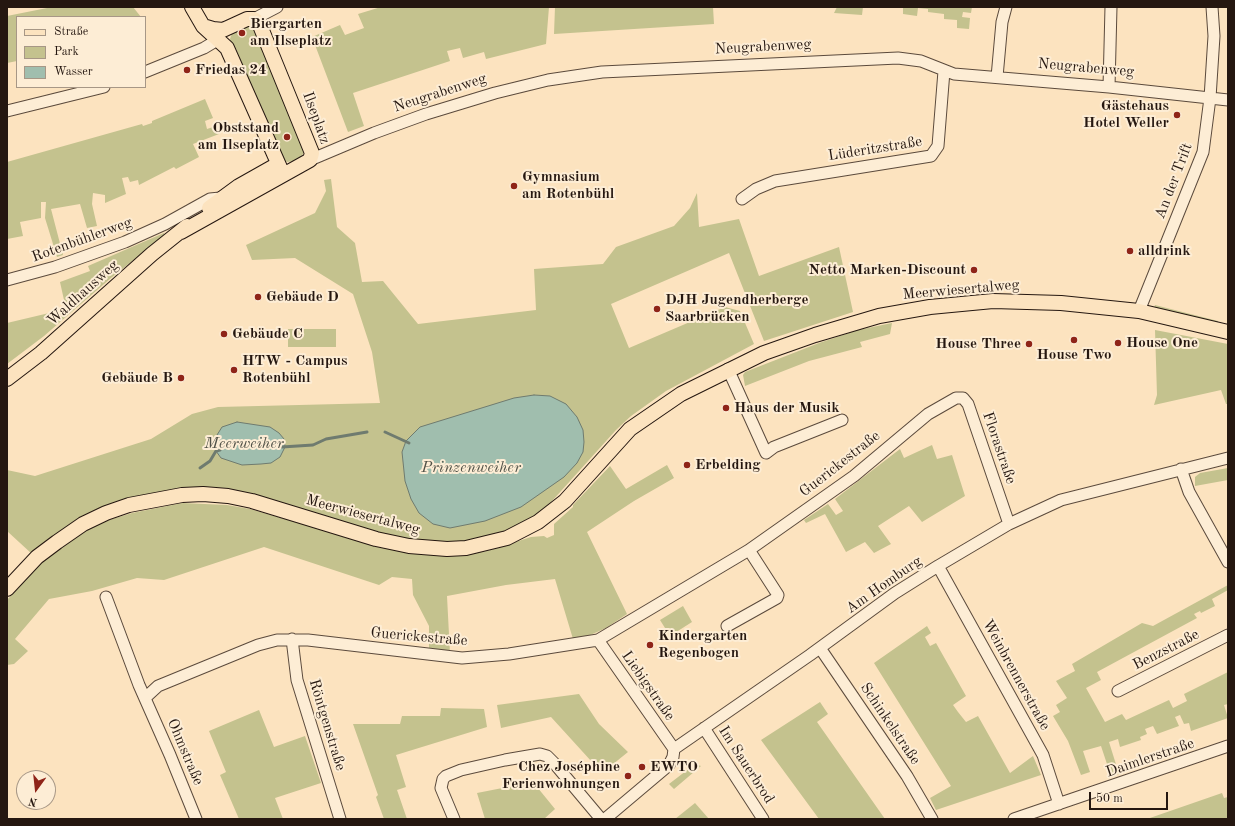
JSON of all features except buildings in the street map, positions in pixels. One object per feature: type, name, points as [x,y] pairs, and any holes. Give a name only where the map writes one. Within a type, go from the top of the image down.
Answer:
[{"type":"main road","points":[[192,7],[203,26],[221,34],[280,169]]},
{"type":"main road","points":[[221,34],[255,13]]},
{"type":"main road","name":"Ilseplatz","points":[[255,13],[312,153],[310,160],[280,169]]},
{"type":"main road","points":[[181,232],[222,198],[245,182],[280,169]]},
{"type":"main road","points":[[181,232],[280,169]]},
{"type":"main road","name":"Waldhausweg","points":[[7,379],[46,348],[152,254],[181,232]]},
{"type":"main road","name":"Meerwiesertalweg","points":[[7,589],[37,558],[56,542],[83,524],[106,513],[129,505],[182,495],[203,494],[228,496],[252,501],[376,539],[409,546],[440,549],[466,548],[507,538],[538,522],[565,501],[630,430],[647,416],[681,394],[728,369],[764,353],[860,320],[930,307],[1015,301],[1079,304],[1139,311],[1228,332]]},
{"type":"street","points":[[255,13],[277,7]]},
{"type":"street","points":[[997,78],[1002,22],[1006,7]]},
{"type":"street","points":[[1109,87],[1111,7]]},
{"type":"street","name":"An der Trift","points":[[1139,311],[1199,166],[1205,141],[1210,98],[1214,36],[1212,7]]},
{"type":"street","points":[[146,72],[204,48],[221,34]]},
{"type":"street","name":"Neugrabenweg","points":[[310,160],[374,133],[426,114],[494,93],[587,73],[898,58],[921,62],[944,71],[997,78],[1109,87],[1228,100]]},
{"type":"street","name":"Lüderitzstraße","points":[[742,199],[756,189],[775,181],[931,156],[938,146],[944,71]]},
{"type":"street","points":[[7,111],[100,88]]},
{"type":"street","name":"Rotenbühlerweg","points":[[7,280],[86,256],[165,224],[210,199],[222,198]]},
{"type":"street","points":[[165,224],[175,227],[181,232]]},
{"type":"street","points":[[728,369],[766,453],[774,447],[842,420]]},
{"type":"street","name":"Florastraße","points":[[948,401],[956,398],[963,398],[968,404],[1009,524]]},
{"type":"street","name":"Guerickestraße","points":[[145,698],[158,686],[258,645],[277,640],[292,639],[462,658],[509,654],[598,640],[749,550],[854,476],[928,414],[948,401]]},
{"type":"street","name":"Am Homburg","points":[[674,749],[938,566],[1009,524],[1061,500],[1228,458]]},
{"type":"street","points":[[1181,469],[1189,492],[1228,562]]},
{"type":"street","points":[[727,626],[778,598],[778,595],[749,550]]},
{"type":"street","name":"Weinbrennerstraße","points":[[938,566],[1043,755],[1059,804]]},
{"type":"street","name":"Ohmstraße","points":[[106,597],[138,685],[145,698],[196,819]]},
{"type":"street","name":"Benzstraße","points":[[1118,691],[1228,635]]},
{"type":"street","name":"Röntgenstraße","points":[[292,639],[297,680],[340,819]]},
{"type":"street","name":"Liebigstraße","points":[[598,640],[674,749]]},
{"type":"street","name":"Schinkelstraße","points":[[820,648],[907,776],[932,819]]},
{"type":"street","name":"Im Sauerbrod","points":[[704,728],[763,819]]},
{"type":"street","name":"Daimlerstraße","points":[[1014,819],[1228,746]]},
{"type":"street","points":[[605,819],[669,765],[673,757],[674,749]]},
{"type":"street","points":[[454,819],[441,788],[443,778],[461,770],[532,754],[540,754],[547,756],[554,763],[601,819]]},
{"type":"green space","points":[[52,7],[133,7],[140,16],[16,16],[16,61],[7,63],[7,16]]},
{"type":"green space","points":[[381,7],[549,7],[546,44],[486,59],[484,52],[463,58],[460,48],[447,51],[450,61],[353,93],[364,126],[348,132],[312,37],[340,25],[345,35],[364,28],[358,14]]},
{"type":"green space","points":[[555,7],[713,7],[714,24],[554,34]]},
{"type":"green space","points":[[837,7],[863,7],[862,15],[834,13]]},
{"type":"green space","points":[[903,7],[972,7],[971,13],[963,12],[962,17],[970,18],[969,29],[957,28],[957,20],[944,19],[944,14],[928,12],[928,9],[918,8],[917,16],[903,14]]},
{"type":"green space","points":[[250,25],[253,27],[306,150],[300,158],[295,161],[287,162],[283,160],[236,49],[233,48],[230,39],[232,33]]},
{"type":"green space","points":[[205,99],[213,118],[205,121],[207,129],[216,126],[219,134],[193,144],[199,157],[176,169],[174,167],[139,185],[138,180],[130,182],[128,177],[122,178],[126,194],[105,203],[105,195],[93,193],[92,204],[97,226],[87,228],[80,204],[51,209],[63,255],[57,257],[45,218],[46,202],[41,202],[41,218],[20,222],[23,236],[7,239],[7,162],[142,124],[143,126]]},
{"type":"green space","points":[[331,179],[337,227],[355,243],[362,282],[383,281],[418,324],[536,310],[534,269],[603,264],[616,247],[674,226],[690,208],[697,193],[699,227],[739,219],[759,276],[839,247],[853,312],[764,341],[729,253],[611,304],[629,348],[725,307],[740,311],[754,344],[666,391],[631,416],[616,430],[543,511],[527,521],[499,534],[452,544],[409,541],[181,489],[127,499],[32,554],[7,531],[7,470],[35,476],[151,439],[192,414],[218,407],[380,403],[372,352],[353,294],[295,258],[252,260],[246,245],[315,213],[326,191],[324,180]]},
{"type":"green space","points":[[164,233],[165,235],[111,278],[44,336],[7,364],[7,323],[66,309],[60,282],[90,271],[88,266]]},
{"type":"green space","points":[[1155,305],[1218,321],[1218,324],[1154,308]]},
{"type":"green space","points":[[892,323],[890,334],[860,342],[862,347],[809,361],[745,386],[743,375],[745,372],[819,343],[858,330]]},
{"type":"green space","points":[[288,329],[336,329],[336,347],[288,347]]},
{"type":"green space","points":[[1155,330],[1228,344],[1228,404],[1226,404],[1221,390],[1154,405],[1157,395]]},
{"type":"green space","points":[[932,445],[937,459],[952,455],[965,496],[922,522],[909,506],[878,526],[891,544],[874,553],[865,542],[846,552],[825,514],[806,523],[804,520],[828,504],[836,515],[843,511],[835,499],[900,449],[904,458]]},
{"type":"green space","points":[[667,465],[674,478],[634,501],[587,532],[627,614],[606,628],[588,636],[573,639],[555,579],[506,585],[447,596],[450,654],[429,651],[429,626],[413,595],[412,579],[392,577],[379,585],[264,547],[164,580],[137,578],[92,591],[49,599],[15,639],[28,651],[14,664],[7,665],[7,600],[42,562],[60,547],[87,530],[109,520],[132,513],[182,503],[227,505],[250,509],[347,537],[407,552],[427,555],[462,555],[487,551],[531,537],[544,536],[547,538],[554,535],[554,524],[573,507],[573,505],[610,466],[626,489]]},
{"type":"green space","points":[[1228,468],[1228,480],[1195,486],[1195,477],[1200,473]]},
{"type":"green space","points":[[1228,585],[1228,590],[1212,599],[1215,606],[1201,613],[1200,611],[1194,614],[1197,618],[1097,672],[1101,680],[1086,688],[1105,722],[1122,714],[1126,720],[1169,700],[1173,708],[1187,701],[1184,694],[1228,672],[1228,704],[1224,705],[1228,718],[1191,731],[1189,723],[1184,724],[1180,715],[1175,717],[1179,726],[1157,734],[1153,726],[1145,729],[1147,734],[1140,737],[1141,740],[1120,747],[1118,739],[1109,742],[1119,774],[1111,776],[1101,746],[1083,751],[1090,772],[1081,775],[1068,741],[1053,716],[1060,712],[1056,705],[1067,698],[1056,681],[1075,671],[1072,664],[1142,623],[1153,626]]},
{"type":"green space","points":[[683,606],[692,622],[670,636],[660,620]]},
{"type":"green space","points":[[927,626],[931,633],[925,637],[930,646],[936,643],[966,696],[953,705],[958,712],[966,722],[978,716],[1010,773],[1033,756],[1041,775],[936,810],[930,798],[951,786],[874,663]]},
{"type":"green space","points":[[579,694],[599,724],[628,752],[602,773],[551,717],[501,728],[497,705]]},
{"type":"green space","points":[[820,702],[828,714],[817,722],[885,819],[819,819],[761,740]]},
{"type":"green space","points":[[441,708],[484,709],[487,727],[396,755],[406,787],[397,790],[407,819],[384,819],[376,797],[378,795],[353,724],[400,724],[402,716],[440,716]]},
{"type":"green space","points":[[259,710],[274,747],[305,736],[321,783],[275,798],[283,819],[239,819],[220,775],[226,772],[209,731]]},
{"type":"green space","points":[[695,764],[701,766],[674,789],[669,784]]},
{"type":"green space","points":[[533,782],[555,809],[544,819],[485,819],[477,793]]},
{"type":"green space","points":[[1222,793],[1224,798],[1228,797],[1228,819],[1147,819]]},
{"type":"green space","points":[[695,803],[709,819],[675,819]]},
{"type":"water","name":"Prinzenweiher","points":[[534,395],[550,396],[566,404],[577,417],[583,430],[583,452],[577,463],[564,477],[521,507],[485,521],[450,528],[433,524],[419,513],[411,499],[405,481],[402,452],[406,441],[420,427],[514,398]]},
{"type":"water","name":"Meerweiher","points":[[237,422],[270,427],[279,433],[284,439],[285,447],[280,457],[271,463],[242,465],[221,458],[216,451],[217,435],[222,427]]},
{"type":"waterway","points":[[282,447],[313,445],[326,439],[367,432]]},
{"type":"waterway","points":[[385,432],[409,443]]},
{"type":"waterway","points":[[200,468],[210,461],[216,451],[220,450]]},
{"type":"place","name":"Biergarten am Ilseplatz","points":[[242,33]]},
{"type":"place","name":"Friedas 24","points":[[187,70]]},
{"type":"place","name":"Gästehaus Hotel Weller","points":[[1177,115]]},
{"type":"place","name":"Obststand am Ilseplatz","points":[[287,137]]},
{"type":"place","name":"Gymnasium am Rotenbühl","points":[[514,186]]},
{"type":"place","name":"alldrink","points":[[1130,251]]},
{"type":"place","name":"Netto Marken-Discount","points":[[974,270]]},
{"type":"place","name":"Gebäude D","points":[[258,297]]},
{"type":"place","name":"DJH Jugendherberge Saarbrücken","points":[[657,309]]},
{"type":"place","name":"Gebäude C","points":[[224,334]]},
{"type":"place","name":"House Two","points":[[1074,340]]},
{"type":"place","name":"House One","points":[[1118,343]]},
{"type":"place","name":"House Three","points":[[1029,344]]},
{"type":"place","name":"HTW - Campus Rotenbühl","points":[[234,370]]},
{"type":"place","name":"Gebäude B","points":[[181,378]]},
{"type":"place","name":"Haus der Musik","points":[[726,408]]},
{"type":"place","name":"Erbelding","points":[[687,465]]},
{"type":"place","name":"Kindergarten Regenbogen","points":[[650,645]]},
{"type":"place","name":"EWTO","points":[[642,767]]},
{"type":"place","name":"Chez Joséphine Ferienwohnungen","points":[[628,776]]}]
